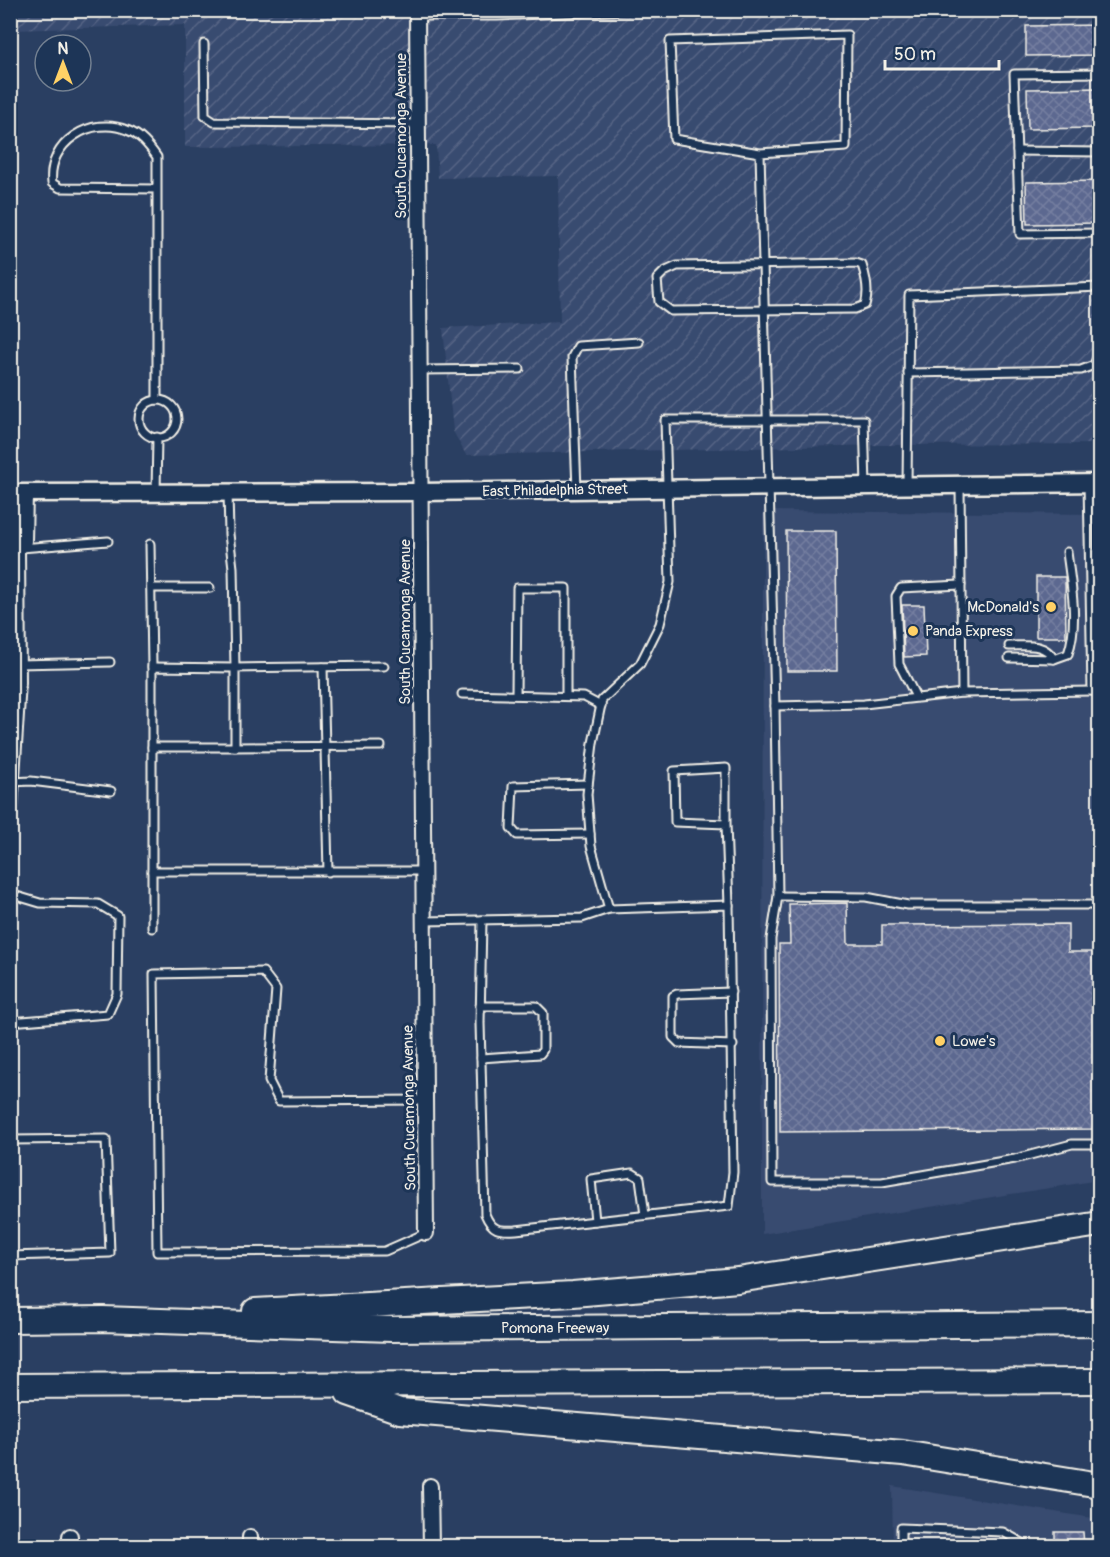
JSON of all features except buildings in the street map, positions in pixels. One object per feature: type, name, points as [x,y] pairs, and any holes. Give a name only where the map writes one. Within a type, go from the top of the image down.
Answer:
[{"type":"highway","points":[[104,1319],[573,1294],[738,1280],[1100,1224]]},
{"type":"highway","name":"Pomona Freeway","points":[[10,1320],[104,1319],[391,1329],[1100,1324]]},
{"type":"highway","points":[[10,1386],[328,1387],[1100,1381]]},
{"type":"highway","points":[[328,1387],[400,1411],[903,1453],[1100,1485]]},
{"type":"street","name":"South Cucamonga Avenue","points":[[417,13],[426,1233]]},
{"type":"street","name":"East Philadelphia Street","points":[[16,493],[420,492],[1094,483]]},
{"type":"street","points":[[10,808],[14,697],[18,664],[14,581],[17,549],[12,541],[16,493]]},
{"type":"street","points":[[430,1486],[431,1546]]},
{"type":"lane","points":[[417,13],[636,10]]},
{"type":"lane","points":[[847,35],[846,147],[760,153],[674,139],[670,41],[847,35]]},
{"type":"lane","points":[[204,44],[205,116],[214,122],[418,124]]},
{"type":"lane","points":[[1100,73],[1014,74],[1020,234],[1100,233]]},
{"type":"lane","points":[[157,189],[60,188],[52,183],[50,171],[57,153],[69,138],[92,127],[111,125],[129,130],[146,142],[157,158],[159,176],[157,189],[157,400]]},
{"type":"lane","points":[[1017,151],[1100,153]]},
{"type":"lane","points":[[760,153],[778,896],[771,939],[772,1182],[882,1182],[1014,1159],[1072,1144],[1100,1144]]},
{"type":"lane","points":[[763,264],[862,265],[867,301],[865,305],[855,309],[764,308],[671,311],[659,302],[656,291],[657,279],[664,272],[677,266],[763,264]]},
{"type":"lane","points":[[907,486],[909,295],[1100,287]]},
{"type":"lane","points":[[577,490],[572,357],[574,350],[578,346],[639,342]]},
{"type":"lane","points":[[908,373],[1081,370],[1094,365],[1100,351]]},
{"type":"lane","points":[[420,370],[520,369]]},
{"type":"lane","points":[[157,400],[172,406],[177,417],[169,434],[157,437],[142,428],[140,417],[144,406],[157,400]]},
{"type":"lane","points":[[609,909],[591,846],[588,784],[602,700],[640,664],[660,624],[670,582],[665,420],[864,420],[866,486]]},
{"type":"lane","points":[[156,493],[157,437]]},
{"type":"lane","points":[[775,706],[864,704],[962,693],[1096,691],[1094,483]]},
{"type":"lane","points":[[960,485],[962,693]]},
{"type":"lane","points":[[228,492],[233,568],[235,747]]},
{"type":"lane","points":[[17,549],[108,541]]},
{"type":"lane","points":[[150,544],[152,928]]},
{"type":"lane","points":[[1009,658],[1054,659],[1068,654],[1072,642],[1073,615],[1067,552]]},
{"type":"lane","points":[[916,698],[898,664],[896,596],[901,588],[961,585]]},
{"type":"lane","points":[[151,588],[210,588]]},
{"type":"lane","points":[[516,695],[517,588],[566,588],[566,696]]},
{"type":"lane","points":[[1009,646],[1034,645],[1044,648],[1054,659]]},
{"type":"lane","points":[[18,664],[110,662]]},
{"type":"lane","points":[[152,668],[384,666]]},
{"type":"lane","points":[[323,667],[328,872]]},
{"type":"lane","points":[[462,694],[584,697],[601,706]]},
{"type":"lane","points":[[152,747],[381,746]]},
{"type":"lane","points":[[482,920],[480,1006],[485,1214],[490,1227],[498,1231],[729,1206],[733,1172],[733,1045],[726,768],[674,771],[675,822],[726,824]]},
{"type":"lane","points":[[12,782],[31,781],[111,791]]},
{"type":"lane","points":[[588,784],[513,786],[511,828],[517,834],[590,834]]},
{"type":"lane","points":[[152,871],[423,871]]},
{"type":"lane","points":[[10,894],[40,903],[98,904],[118,916],[118,927],[117,994],[108,1014],[10,1022]]},
{"type":"lane","points":[[778,896],[866,897],[908,905],[1100,904]]},
{"type":"lane","points":[[424,921],[582,918],[609,909],[729,904]]},
{"type":"lane","points":[[425,1100],[279,1101],[269,1082],[276,989],[263,972],[154,974],[157,1252],[385,1251],[426,1233]]},
{"type":"lane","points":[[731,992],[673,996],[673,1037],[679,1043],[733,1045]]},
{"type":"lane","points":[[480,1006],[536,1006],[543,1013],[543,1050],[540,1054],[481,1058]]},
{"type":"lane","points":[[10,1140],[106,1139],[110,1252],[10,1256]]},
{"type":"lane","points":[[595,1221],[591,1179],[623,1174],[632,1173],[640,1178],[645,1215]]},
{"type":"lane","points":[[901,1546],[901,1528],[1003,1533],[1028,1546]]},
{"type":"shaded area","points":[[10,11],[1099,11],[1099,444],[877,445],[466,455],[453,431],[443,328],[560,322],[558,176],[438,178],[436,145],[185,147],[185,25],[11,30]]},
{"type":"shaded area","points":[[763,511],[1099,514],[1099,1180],[762,1234]]},
{"type":"shaded area","points":[[892,1486],[1099,1519],[1099,1546],[893,1546]]},
{"type":"place","name":"McDonald's","points":[[1051,607]]},
{"type":"place","name":"Panda Express","points":[[913,631]]},
{"type":"place","name":"Lowe's","points":[[940,1041]]}]
